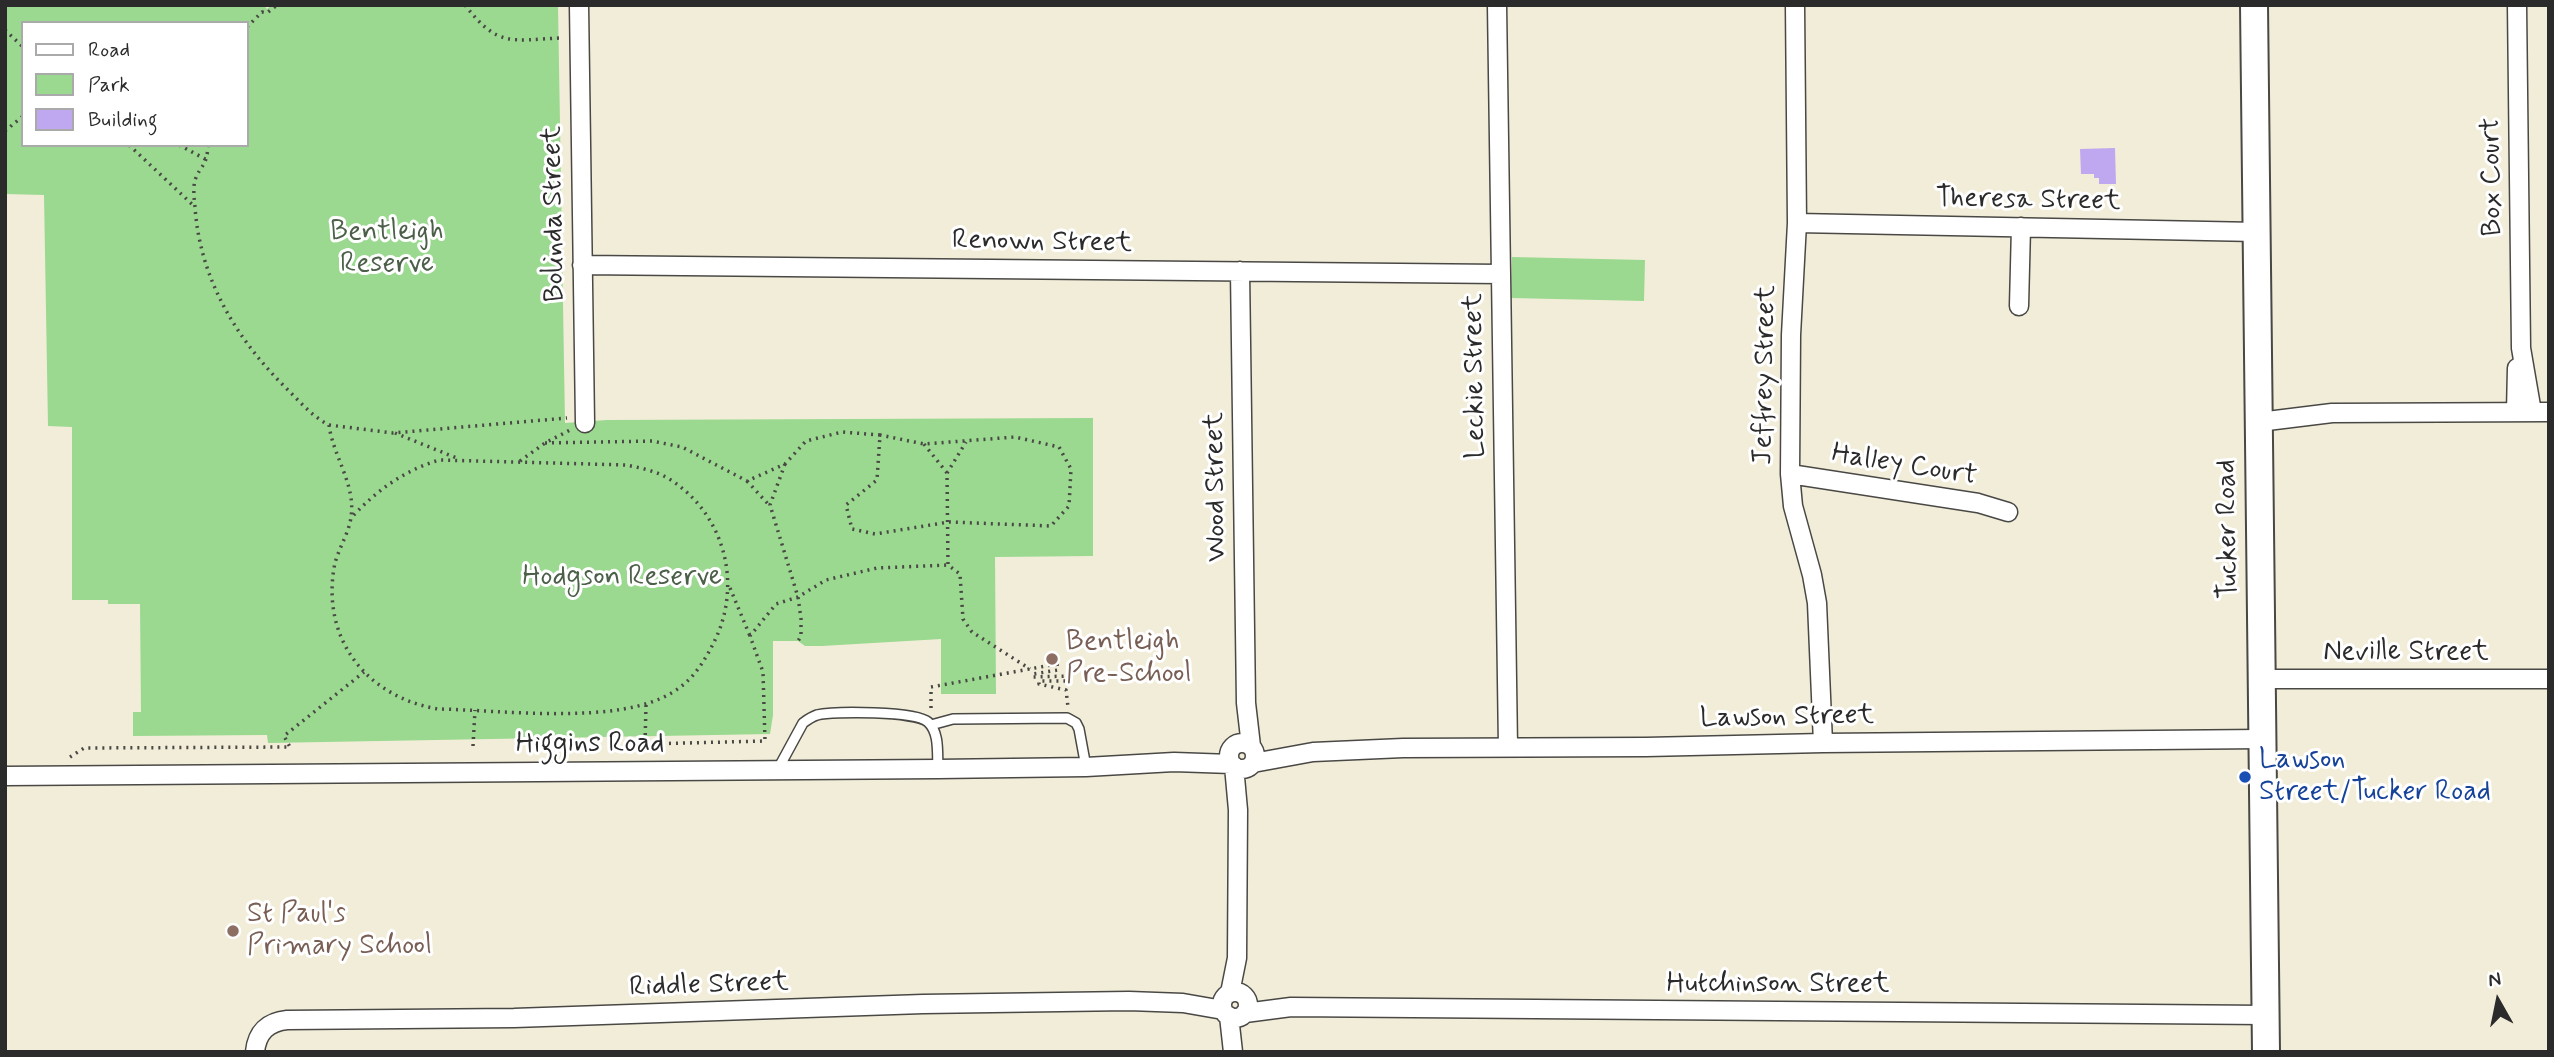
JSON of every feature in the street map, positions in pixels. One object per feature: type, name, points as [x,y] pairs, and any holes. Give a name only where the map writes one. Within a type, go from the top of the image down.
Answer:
[{"type":"street","name":"Bolinda Street","points":[[579,5],[585,423]]},
{"type":"street","name":"Leckie Street","points":[[1497,5],[1508,747]]},
{"type":"street","name":"Jeffrey Street","points":[[1795,5],[1797,223],[1790,346],[1790,474],[1793,506],[1816,596],[1823,743]]},
{"type":"street","name":"Tucker Road","points":[[2254,5],[2266,1052]]},
{"type":"street","name":"Box Court","points":[[2517,5],[2521,348],[2532,412]]},
{"type":"street","name":"Theresa Street","points":[[1797,223],[2257,232]]},
{"type":"street","points":[[2019,306],[2021,227]]},
{"type":"street","name":"Renown Street","points":[[582,265],[1501,274]]},
{"type":"street","name":"Wood Street","points":[[1233,1052],[1238,810],[1246,703],[1240,271]]},
{"type":"street","points":[[2259,413],[2532,412]]},
{"type":"street","name":"Halley Court","points":[[1790,474],[1978,503],[2008,512]]},
{"type":"street","name":"Neville Street","points":[[2262,678],[2549,679]]},
{"type":"street","name":"Lawson Street","points":[[1242,756],[1403,747],[1660,747],[2262,739]]},
{"type":"street","name":"Higgins Road","points":[[5,776],[1086,767],[1242,756]]},
{"type":"street","name":"Riddle Street","points":[[255,1052],[261,1032],[273,1023],[287,1020],[514,1018],[923,1004],[1129,1001],[1235,1005]]},
{"type":"street","name":"Hutchinson Street","points":[[1235,1005],[2266,1015]]},
{"type":"lane","points":[[778,769],[803,723],[818,715],[910,715],[920,716],[931,726],[936,740],[937,769]]},
{"type":"lane","points":[[931,726],[953,719],[1068,718],[1076,723],[1079,729],[1086,767]]},
{"type":"path","points":[[248,26],[261,12],[267,13],[277,5]]},
{"type":"path","points":[[465,5],[495,36],[519,40],[560,38]]},
{"type":"path","points":[[5,30],[21,45]]},
{"type":"path","points":[[5,131],[21,118]]},
{"type":"path","points":[[131,147],[195,207]]},
{"type":"path","points":[[183,147],[207,160]]},
{"type":"path","points":[[208,147],[207,160],[195,181],[195,207],[202,248],[211,278],[236,331],[274,376],[309,411],[329,425],[393,433],[566,418],[585,423]]},
{"type":"path","points":[[519,461],[545,443],[585,423]]},
{"type":"path","points":[[329,425],[331,440],[349,488],[351,517],[336,559],[332,599],[334,617],[346,650],[364,672],[381,687],[419,706],[576,714],[646,705],[675,692],[702,666],[723,625],[729,586]]},
{"type":"path","points":[[770,505],[785,464],[806,441],[842,432],[880,435],[924,444],[1015,436],[1059,447],[1070,469],[1069,506],[1051,526],[949,522],[875,534],[852,529],[846,505],[877,480],[880,435]]},
{"type":"path","points":[[393,433],[464,461]]},
{"type":"path","points":[[545,443],[652,441],[682,447],[747,481],[770,505],[798,597],[801,636],[798,641]]},
{"type":"path","points":[[948,565],[947,473],[966,442]]},
{"type":"path","points":[[924,444],[947,473]]},
{"type":"path","points":[[351,517],[372,496],[418,466],[439,460],[626,464],[649,470],[671,481],[695,502],[711,522],[723,548],[729,586],[763,672],[765,741],[645,744],[646,705]]},
{"type":"path","points":[[747,481],[785,464]]},
{"type":"path","points":[[750,636],[776,604],[798,597],[826,580],[877,568],[948,565],[960,574],[962,619],[972,632],[1030,669]]},
{"type":"path","points":[[931,687],[1056,664],[1058,670],[1033,674],[1033,677],[1068,676],[1068,681],[1039,681],[1039,684],[1066,690]]},
{"type":"path","points":[[60,757],[73,757],[84,748],[290,747],[284,736],[364,672]]},
{"type":"path","points":[[473,746],[475,710]]},
{"type":"green space","points":[[5,5],[264,5],[267,9],[272,5],[558,5],[565,423],[607,420],[1093,418],[1093,556],[995,557],[996,694],[941,694],[941,639],[822,646],[805,646],[798,641],[773,641],[773,715],[770,734],[268,743],[267,735],[133,736],[133,712],[141,712],[140,604],[108,604],[108,600],[72,600],[72,427],[48,426],[44,195],[5,194]]},
{"type":"green space","points":[[1512,257],[1645,260],[1644,301],[1511,298]]},
{"type":"building","points":[[2115,148],[2116,184],[2099,184],[2099,178],[2094,178],[2094,174],[2081,174],[2080,149]]},
{"type":"place","name":"Bentleigh Pre-School","points":[[1052,659]]},
{"type":"place","name":"Lawson Street/Tucker Road","points":[[2245,777]]},
{"type":"place","name":"St Paul's Primary School","points":[[233,931]]},
{"type":"park label","name":"Bentleigh Reserve","points":[[387,249]]},
{"type":"park label","name":"Hodgson Reserve","points":[[622,578]]}]
